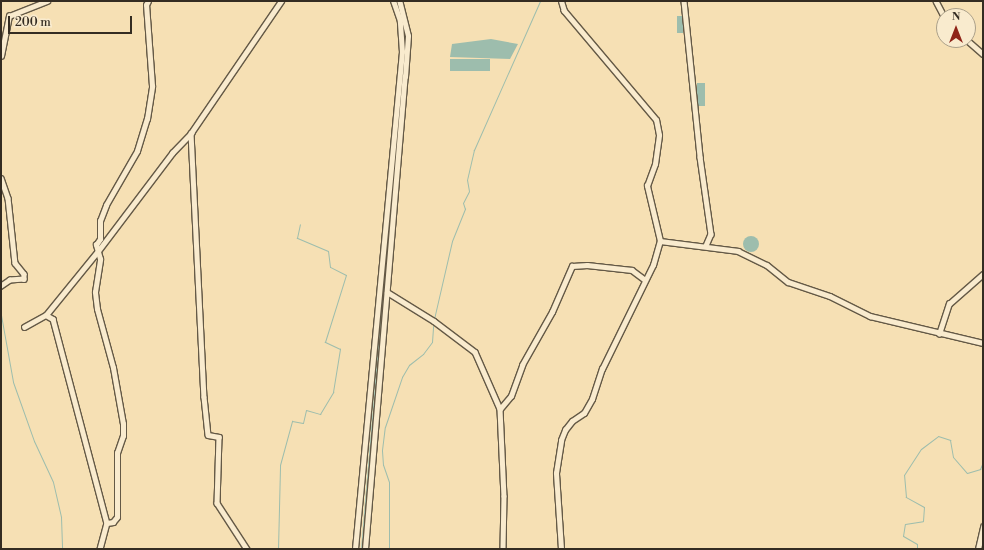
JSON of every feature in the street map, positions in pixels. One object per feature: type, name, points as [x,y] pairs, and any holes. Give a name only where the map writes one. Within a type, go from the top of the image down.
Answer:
[{"type":"street","points":[[1,56],[9,16],[47,1]]},
{"type":"street","points":[[107,523],[113,522],[118,518],[118,453],[123,436],[113,368],[97,309],[98,251],[96,245],[100,239],[100,221],[106,205],[141,141],[151,100],[152,63],[146,5],[148,1]]},
{"type":"street","points":[[24,327],[46,316],[98,251],[172,154],[191,133],[281,1]]},
{"type":"street","points":[[355,549],[402,52],[400,21],[393,1]]},
{"type":"street","points":[[365,549],[408,36],[399,1]]},
{"type":"street","points":[[561,1],[564,11],[656,120],[659,135],[655,164],[647,186],[660,241],[653,265],[644,279],[602,368],[588,406],[584,413],[572,420],[561,440],[556,473],[561,549]]},
{"type":"street","points":[[684,1],[700,157],[711,234],[706,246]]},
{"type":"street","points":[[191,133],[204,397],[208,435],[219,438],[217,503],[247,549]]},
{"type":"street","points":[[1,178],[8,198],[15,263],[22,269],[24,278],[10,280],[1,286]]},
{"type":"street","points":[[660,241],[706,246],[743,254],[767,265],[788,282],[830,296],[870,316],[938,334],[983,343]]},
{"type":"street","points":[[500,409],[511,396],[522,365],[552,312],[572,266],[586,265],[632,270],[644,279]]},
{"type":"street","points":[[938,334],[950,304],[983,274]]},
{"type":"street","points":[[387,292],[434,321],[475,352],[500,409],[504,496],[503,549]]},
{"type":"street","points":[[46,316],[53,319],[107,523],[100,549]]},
{"type":"street","points":[[978,549],[983,527]]},
{"type":"shaded area","points":[[677,16],[683,16],[683,33],[677,33]]},
{"type":"shaded area","points":[[491,39],[518,44],[510,59],[450,57],[452,44]]},
{"type":"shaded area","points":[[450,59],[490,59],[490,71],[450,71]]},
{"type":"shaded area","points":[[697,83],[705,83],[705,106],[697,106]]},
{"type":"shaded area","points":[[748,236],[754,236],[759,241],[757,250],[754,252],[748,252],[743,247],[743,241]]},
{"type":"waterway","points":[[434,319],[452,241],[465,209],[463,203],[469,191],[467,180],[474,150],[540,1]]},
{"type":"waterway","points":[[404,53],[405,44]]},
{"type":"waterway","points":[[361,549],[394,159]]},
{"type":"waterway","points":[[278,549],[280,465],[292,421],[303,423],[306,410],[320,414],[333,392],[340,349],[325,342],[346,275],[330,267],[328,251],[297,238],[300,224]]},
{"type":"waterway","points":[[1,315],[13,382],[34,441],[53,482],[61,517],[62,549]]},
{"type":"waterway","points":[[389,549],[389,482],[383,465],[382,450],[385,427],[402,377],[409,365],[423,354],[432,342],[433,326]]},
{"type":"waterway","points":[[917,549],[917,544],[903,536],[905,524],[923,521],[924,507],[906,497],[904,475],[921,449],[938,436],[950,440],[953,457],[967,473],[980,469],[983,462]]}]
